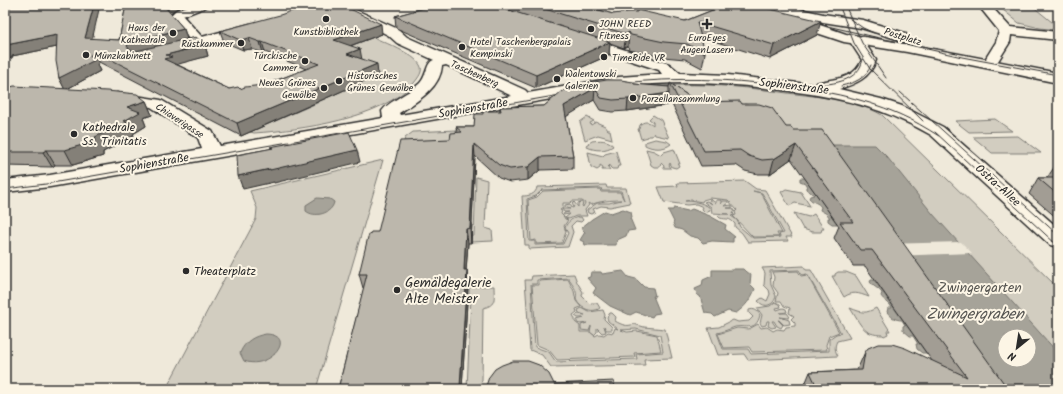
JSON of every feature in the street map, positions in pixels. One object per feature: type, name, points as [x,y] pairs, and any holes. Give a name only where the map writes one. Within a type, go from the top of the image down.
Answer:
[{"type":"street","points":[[199,42],[176,16],[180,12],[202,5]]},
{"type":"street","name":"Taschenberg","points":[[335,5],[382,26],[393,32],[402,40],[518,93],[524,99]]},
{"type":"street","name":"Postplatz","points":[[720,5],[801,24],[837,36],[856,40],[991,62]]},
{"type":"street","name":"Postplatz","points":[[766,5],[813,16],[863,24],[911,40],[991,62]]},
{"type":"street","points":[[984,5],[1006,31],[1058,36]]},
{"type":"street","points":[[382,26],[396,22]]},
{"type":"street","points":[[162,51],[260,25]]},
{"type":"street","points":[[991,62],[1003,42],[1006,31]]},
{"type":"street","points":[[573,37],[664,67],[675,77]]},
{"type":"street","points":[[787,85],[826,86],[842,83],[858,76],[865,69],[868,60],[856,40]]},
{"type":"street","name":"Taschenberg","points":[[393,122],[390,111],[423,88],[434,76],[435,64],[447,60]]},
{"type":"street","points":[[991,62],[1058,70]]},
{"type":"street","points":[[991,62],[1058,78]]},
{"type":"street","name":"Sophienstraße","points":[[5,186],[50,181],[211,154],[619,82],[675,77],[721,78],[840,92],[875,101],[921,120],[937,131]]},
{"type":"street","name":"Chiaverigasse","points":[[98,97],[155,103],[206,135],[211,147],[211,154]]},
{"type":"street","name":"Ostra-Allee","points":[[937,131],[1058,240]]},
{"type":"green space","points":[[997,5],[1031,5],[1058,27],[1058,30],[1040,28],[1019,23]]},
{"type":"green space","points":[[373,37],[405,52],[421,67],[420,74],[416,81],[400,95],[382,106],[339,120],[294,129],[254,133],[250,132],[365,80],[372,82],[382,77],[335,50]]},
{"type":"green space","name":"Zwingergarten","points":[[693,85],[747,88],[849,102],[860,105],[882,115],[1058,288],[1058,389],[983,389],[799,144],[757,107],[745,104],[739,106],[691,102],[664,94],[658,86]]},
{"type":"green space","points":[[653,115],[661,120],[669,138],[655,135],[654,133],[652,136],[641,139],[638,129],[640,125],[646,122],[653,125],[653,122],[649,119]]},
{"type":"green space","points":[[587,117],[594,121],[590,123],[591,125],[596,122],[610,130],[612,139],[598,135],[585,140],[580,122]]},
{"type":"green space","points":[[995,119],[1012,131],[969,132],[955,121]]},
{"type":"green space","points":[[456,130],[454,141],[402,149],[405,138],[413,132]]},
{"type":"green space","points":[[1018,136],[1041,153],[992,153],[973,137]]},
{"type":"green space","points":[[655,139],[667,141],[671,144],[658,148],[645,145],[645,142]]},
{"type":"green space","points":[[592,141],[606,141],[613,146],[600,150],[587,147],[586,145]]},
{"type":"green space","points":[[646,149],[661,155],[664,152],[674,149],[680,164],[678,164],[679,166],[676,168],[672,167],[670,163],[669,165],[671,168],[663,168],[664,166],[661,163],[660,167],[654,167],[651,165]]},
{"type":"green space","points":[[616,151],[620,166],[618,166],[617,169],[612,169],[610,165],[608,167],[610,170],[602,170],[603,167],[600,165],[600,168],[597,170],[591,167],[588,152],[603,156]]},
{"type":"green space","points":[[383,160],[316,389],[166,389],[256,219],[257,208],[250,191]]},
{"type":"green space","points":[[476,177],[487,180],[485,228],[492,230],[493,241],[471,242],[471,235],[474,235]]},
{"type":"green space","points":[[745,181],[756,189],[765,190],[792,237],[786,237],[788,241],[748,242],[742,233],[735,227],[733,222],[718,216],[720,214],[729,214],[712,213],[711,207],[704,202],[707,201],[712,204],[709,201],[710,199],[716,203],[716,200],[721,200],[721,204],[723,201],[728,201],[728,203],[724,206],[732,205],[732,208],[735,211],[733,212],[734,215],[731,216],[736,220],[733,216],[736,215],[735,212],[737,210],[728,200],[710,198],[703,200],[702,202],[691,200],[685,201],[697,202],[709,207],[710,210],[705,212],[702,209],[703,207],[696,204],[687,205],[664,202],[658,187],[678,186],[677,183]],"holes":[[[753,191],[762,193],[784,233],[779,234],[780,237],[753,238],[740,227],[737,220],[753,237],[779,237],[777,233],[782,233],[761,193]]]},
{"type":"green space","points":[[606,185],[607,188],[626,188],[630,203],[610,207],[601,206],[593,209],[595,212],[591,214],[588,213],[587,210],[597,203],[591,205],[588,203],[589,205],[585,210],[587,216],[576,216],[569,219],[565,218],[570,214],[563,215],[564,213],[569,212],[564,212],[562,209],[570,209],[565,207],[565,205],[570,204],[572,208],[574,207],[572,204],[574,202],[578,207],[578,203],[581,202],[583,203],[583,207],[585,203],[582,201],[572,201],[570,203],[563,203],[563,208],[560,210],[562,211],[561,214],[565,219],[568,220],[564,226],[566,232],[562,243],[536,244],[536,240],[531,241],[535,241],[535,245],[563,244],[568,233],[565,228],[567,223],[578,217],[581,217],[583,220],[581,222],[576,221],[571,226],[573,232],[568,247],[529,249],[529,245],[525,245],[522,196],[535,192],[537,187]],"holes":[[[601,188],[602,191],[621,191],[624,200],[620,192],[601,192],[600,189],[543,191],[537,197],[528,200],[531,241],[529,241],[527,199],[536,196],[542,190]],[[621,200],[609,203],[598,203],[610,201]]]},
{"type":"green space","points":[[786,189],[801,192],[810,206],[795,203],[789,206],[781,192]]},
{"type":"green space","points":[[794,213],[809,217],[814,214],[824,229],[822,229],[821,232],[812,232],[803,229]]},
{"type":"green space","points":[[804,266],[806,270],[811,270],[850,338],[837,341],[835,349],[838,356],[748,360],[744,354],[718,355],[708,328],[719,327],[733,320],[738,322],[749,321],[753,317],[749,313],[749,310],[753,309],[760,315],[756,324],[753,326],[735,327],[717,333],[723,349],[748,349],[751,354],[829,351],[829,339],[836,334],[841,333],[807,274],[802,275],[799,270],[770,271],[771,285],[776,296],[775,299],[769,305],[763,305],[758,301],[762,298],[767,301],[770,294],[769,290],[764,285],[765,273],[762,268]]},
{"type":"green space","points":[[798,271],[801,276],[807,275],[839,332],[829,336],[826,345],[827,350],[752,352],[749,347],[724,348],[718,334],[737,328],[749,329],[758,324],[761,328],[767,327],[773,331],[777,329],[784,330],[786,327],[795,326],[795,323],[791,319],[794,316],[789,313],[790,308],[784,306],[781,301],[776,301],[778,293],[773,286],[774,277],[772,272]]},
{"type":"green space","points":[[838,272],[846,272],[856,276],[869,297],[856,293],[844,297],[832,276],[835,276]]},
{"type":"green space","points":[[574,274],[583,292],[582,296],[590,304],[597,303],[600,308],[597,310],[590,310],[580,305],[576,299],[576,290],[569,278],[537,280],[537,284],[531,284],[535,347],[549,352],[556,362],[637,359],[636,354],[663,352],[660,335],[636,329],[621,330],[627,332],[637,331],[657,335],[661,351],[634,353],[635,357],[557,360],[549,350],[537,345],[532,285],[539,285],[539,281],[568,279],[574,291],[576,301],[581,307],[576,309],[577,312],[573,315],[575,322],[580,326],[580,332],[590,332],[595,336],[599,334],[604,335],[608,332],[613,333],[615,328],[618,329],[608,321],[607,317],[610,313],[612,313],[616,317],[615,321],[622,324],[634,324],[644,327],[665,329],[672,358],[644,359],[645,365],[551,367],[542,355],[530,350],[525,280],[531,280],[532,276]]},
{"type":"green space","points":[[494,286],[493,303],[483,308],[482,381],[477,387],[467,389],[471,296],[469,295],[469,287]]},
{"type":"green space","points":[[775,302],[780,304],[781,307],[776,308],[777,310],[783,308],[786,309],[787,312],[780,313],[787,313],[790,317],[780,317],[789,320],[790,324],[784,325],[778,320],[783,325],[781,328],[777,326],[774,321],[772,321],[776,327],[772,328],[768,326],[769,321],[767,321],[766,325],[762,326],[760,323],[762,315],[757,308],[770,306]]},
{"type":"green space","points":[[582,308],[589,312],[603,310],[605,315],[604,319],[612,327],[612,330],[606,330],[604,326],[606,332],[602,333],[597,328],[597,332],[594,335],[590,332],[591,326],[589,331],[581,330],[581,325],[587,323],[577,323],[577,320],[584,318],[578,318],[575,316],[578,314],[585,315],[579,313],[578,310]]},
{"type":"green space","points":[[850,308],[864,312],[876,308],[890,331],[887,331],[888,334],[884,336],[876,335],[867,331],[860,324]]},
{"type":"water","name":"Zwingergraben","points":[[818,145],[875,145],[887,157],[932,213],[1036,328],[997,328],[997,368],[1037,368],[1037,330],[1058,353],[1058,389],[983,389]]},
{"type":"water","points":[[800,178],[805,178],[837,224],[832,224],[828,221],[828,218],[830,218],[827,214],[820,210],[820,205],[809,198],[810,196],[814,195],[806,189],[807,187],[805,183],[800,181]]},
{"type":"water","points":[[317,198],[330,199],[334,202],[333,206],[322,214],[313,214],[306,211],[306,205]]},
{"type":"water","points":[[674,208],[688,211],[692,209],[710,216],[726,225],[725,229],[735,237],[733,238],[733,242],[712,241],[703,243],[698,238],[690,236],[682,230],[675,228],[674,222],[668,210],[673,210]]},
{"type":"water","points":[[623,209],[631,212],[632,217],[630,218],[635,230],[628,231],[626,236],[617,240],[616,245],[585,245],[584,242],[580,240],[585,232],[581,228],[592,219],[605,211],[611,213]]},
{"type":"water","points":[[743,269],[751,274],[750,284],[755,289],[750,299],[736,313],[728,311],[715,317],[712,314],[705,313],[700,296],[698,296],[695,289],[702,286],[703,280],[712,276],[712,270]]},
{"type":"water","points":[[623,271],[628,277],[636,279],[644,287],[653,288],[655,296],[653,296],[660,313],[654,314],[652,317],[636,312],[630,315],[610,306],[593,293],[596,288],[587,278],[590,277],[591,272],[601,272],[602,274]]},
{"type":"water","points":[[871,280],[874,280],[926,353],[922,353],[917,349],[916,344],[918,344],[913,336],[910,336],[903,330],[903,326],[905,325],[902,320],[893,318],[887,312],[888,308],[892,308],[881,296],[881,291],[871,284]]},
{"type":"water","points":[[266,334],[275,336],[280,340],[280,346],[277,352],[263,361],[254,363],[244,361],[240,353],[244,345],[258,336]]},
{"type":"pier","points":[[961,242],[972,253],[893,256],[885,244]]},
{"type":"building","points":[[5,5],[94,5],[85,38],[119,40],[126,5],[165,5],[165,7],[184,29],[130,41],[127,46],[130,50],[136,51],[196,37],[205,45],[166,55],[172,57],[164,59],[229,89],[238,87],[240,89],[264,85],[319,64],[262,42],[249,38],[240,40],[220,31],[280,15],[309,5],[342,5],[381,24],[334,40],[360,49],[347,54],[377,64],[237,123],[94,51],[90,56],[95,60],[59,78],[56,61],[57,35],[6,45],[5,47]]},
{"type":"building","points":[[435,5],[493,5],[610,42],[536,75],[395,16]]},
{"type":"building","points":[[532,5],[581,5],[613,14],[637,12],[637,10],[685,21],[725,5],[753,5],[821,21],[774,45],[697,22],[705,53],[687,44],[664,42],[631,35],[629,32],[626,34]]},
{"type":"building","points":[[607,80],[621,80],[633,82],[634,84],[669,87],[669,93],[613,100],[601,98],[595,88],[564,106],[573,156],[540,157],[528,167],[510,169],[499,165],[474,144],[470,228],[466,229],[464,270],[467,270],[460,387],[486,386],[489,377],[495,369],[513,361],[528,361],[539,365],[549,374],[554,384],[614,381],[615,389],[338,389],[367,274],[359,274],[368,237],[371,232],[378,232],[400,141],[450,139],[451,133],[462,132],[456,127],[474,127],[475,114],[483,114],[483,111],[501,111],[500,107],[544,106],[570,86]]},
{"type":"building","points":[[670,83],[697,102],[740,101],[742,104],[759,104],[772,108],[786,127],[791,127],[793,130],[822,130],[1008,389],[818,389],[810,372],[862,370],[865,352],[868,348],[878,344],[892,344],[905,348],[967,377],[872,250],[860,250],[840,222],[853,222],[796,145],[774,159],[762,160],[749,156],[740,150],[704,151]]},
{"type":"building","name":"Kathedrale Ss. Trinitatis","points":[[14,86],[137,94],[146,101],[127,107],[140,112],[124,121],[128,122],[95,137],[96,141],[65,150],[46,150],[43,152],[5,152],[5,89]]},
{"type":"building","points":[[349,132],[357,150],[238,176],[237,155]]},
{"type":"building","points":[[1058,163],[1058,178],[1055,166]]},
{"type":"building","points":[[1038,178],[1058,178],[1058,195]]},
{"type":"tram line","points":[[839,5],[849,31]]},
{"type":"tram line","points":[[845,5],[852,20]]},
{"type":"tram line","points":[[852,20],[874,33]]},
{"type":"tram line","points":[[852,20],[857,33]]},
{"type":"tram line","points":[[810,22],[849,31]]},
{"type":"tram line","points":[[849,31],[857,33]]},
{"type":"tram line","points":[[849,31],[854,43],[870,68]]},
{"type":"tram line","points":[[857,33],[962,57],[1058,75]]},
{"type":"tram line","points":[[857,33],[862,43],[886,78]]},
{"type":"tram line","points":[[808,85],[834,83],[850,78],[861,66],[863,58]]},
{"type":"tram line","points":[[841,86],[859,80],[870,68]]},
{"type":"tram line","points":[[870,68],[923,121]]},
{"type":"tram line","points":[[624,83],[682,79],[721,80],[809,89],[840,95],[885,108],[909,119],[939,136]]},
{"type":"tram line","points":[[900,92],[1058,235]]},
{"type":"tram line","points":[[5,189],[46,184],[566,94]]},
{"type":"tram line","points":[[935,132],[1058,246]]},
{"type":"place","name":"Kunstbibliothek","points":[[326,19]]},
{"type":"place","name":"EuroEyes AugenLasern","points":[[707,24]]},
{"type":"place","name":"JOHN REED Fitness","points":[[591,29]]},
{"type":"place","name":"Haus der Kathedrale","points":[[173,33]]},
{"type":"place","name":"Rüstkammer","points":[[241,43]]},
{"type":"place","name":"Hotel Taschenbergpalais Kempinski","points":[[462,47]]},
{"type":"place","name":"Münzkabinett","points":[[86,55]]},
{"type":"place","name":"TimeRide VR","points":[[604,57]]},
{"type":"place","name":"Türckische Cammer","points":[[305,61]]},
{"type":"place","name":"Walentowski Galerien","points":[[557,79]]},
{"type":"place","name":"Historisches Grünes Gewölbe","points":[[339,81]]},
{"type":"place","name":"Neues Grünes Gewölbe","points":[[324,88]]},
{"type":"place","name":"Porzellansammlung","points":[[633,98]]},
{"type":"place","name":"Kathedrale Ss. Trinitatis","points":[[74,134]]},
{"type":"place","name":"Theaterplatz","points":[[186,271]]},
{"type":"place","name":"Gemäldegalerie Alte Meister","points":[[397,290]]}]
